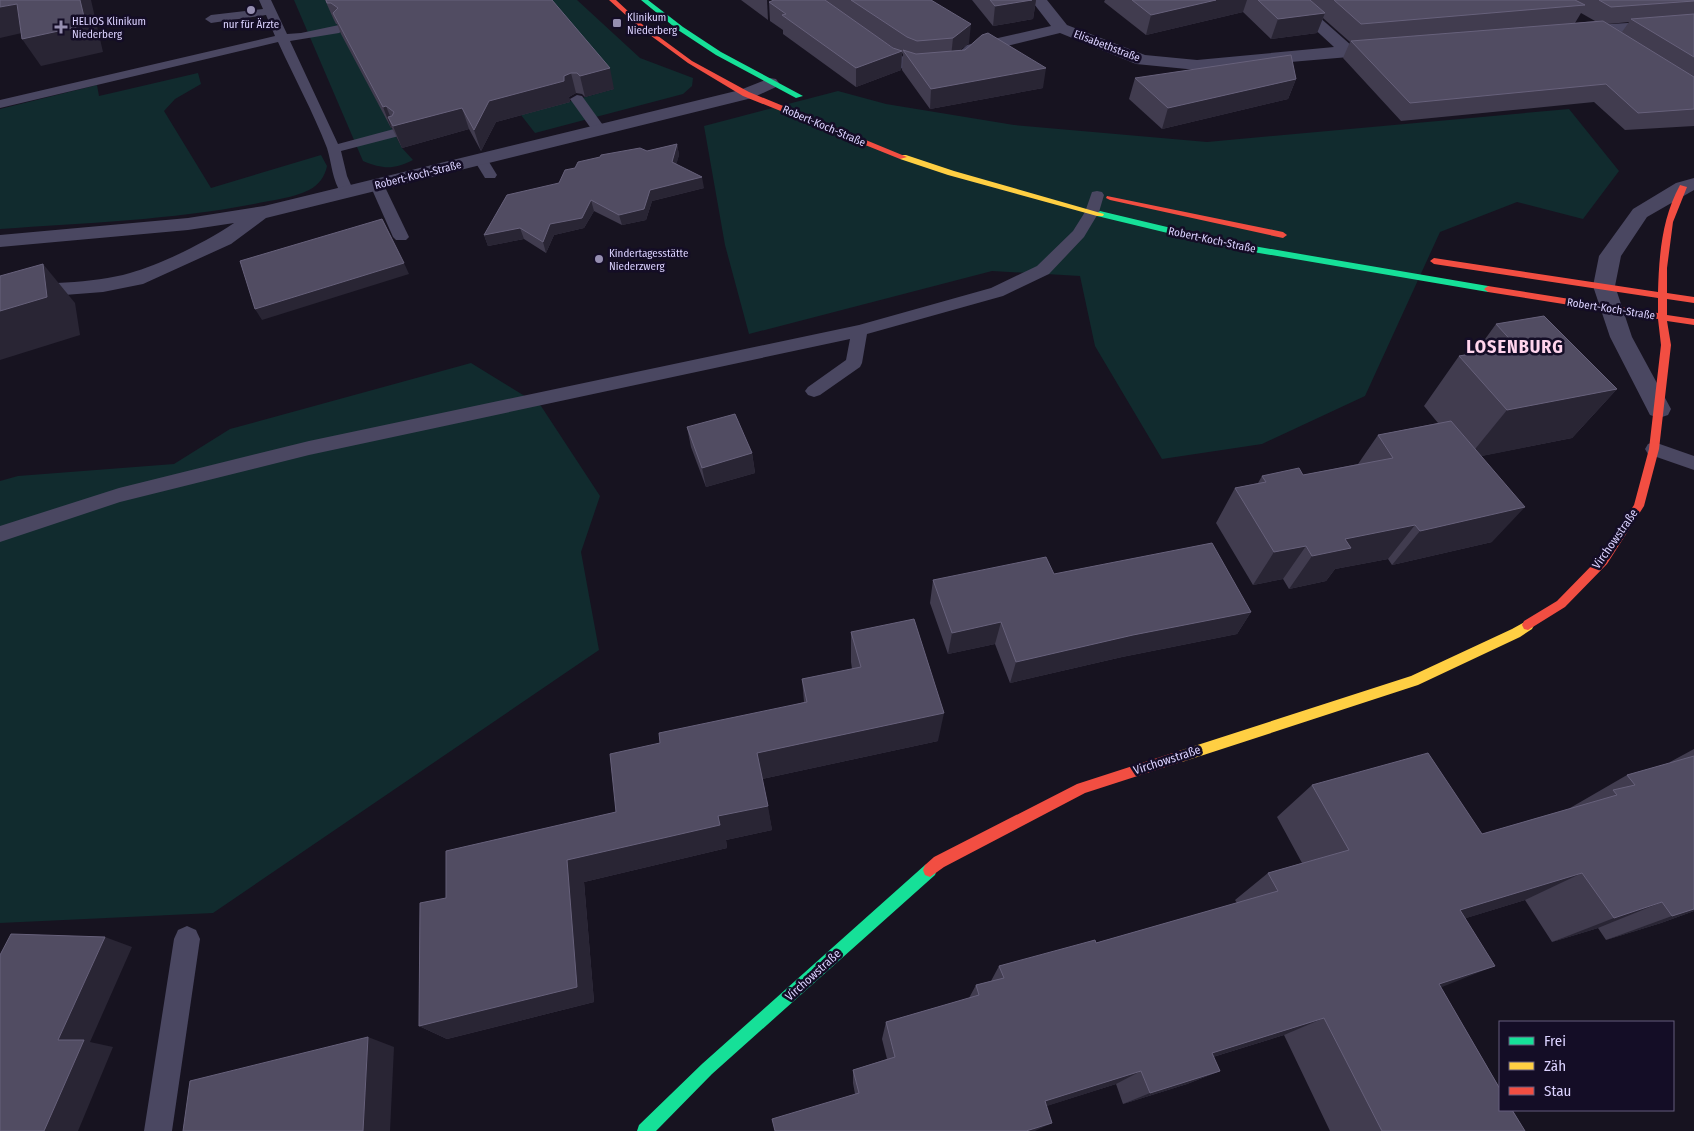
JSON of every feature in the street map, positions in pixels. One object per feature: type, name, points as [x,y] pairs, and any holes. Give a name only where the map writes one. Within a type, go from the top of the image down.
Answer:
[{"type":"street","name":"Robert-Koch-Straße","points":[[612,0],[641,26],[690,62],[746,94],[883,151],[951,174],[1092,212],[1230,245],[1529,297],[1694,322]]},
{"type":"street","name":"Robert-Koch-Straße","points":[[644,0],[689,36],[721,57],[770,83],[812,102]]},
{"type":"street","points":[[1039,0],[1061,28]]},
{"type":"street","points":[[1290,0],[1349,52]]},
{"type":"street","points":[[1573,17],[1616,43]]},
{"type":"street","points":[[1558,33],[1694,24]]},
{"type":"street","name":"Elisabethstraße","points":[[854,31],[899,62],[915,67],[957,64],[973,49],[1061,28],[1142,60],[1197,65],[1404,46]]},
{"type":"street","name":"Robert-Koch-Straße","points":[[0,241],[188,224],[264,212],[377,185],[485,167],[600,131],[746,94],[770,83]]},
{"type":"street","points":[[1659,409],[1621,337],[1604,286],[1610,256],[1640,213],[1689,185]]},
{"type":"street","name":"Virchowstraße","points":[[644,1131],[707,1069],[939,862],[1082,788],[1414,681],[1516,633],[1561,604],[1603,561],[1639,506],[1654,449],[1666,345],[1662,317],[1662,268],[1669,222],[1689,185]]},
{"type":"street","name":"Robert-Koch-Straße","points":[[1092,194],[1297,238]]},
{"type":"street","name":"Robert-Koch-Straße","points":[[0,293],[103,285],[135,279],[224,239],[264,212]]},
{"type":"street","name":"Robert-Koch-Straße","points":[[1419,259],[1694,300]]},
{"type":"lane","points":[[211,19],[236,17],[267,5],[335,155],[340,176],[347,192]]},
{"type":"lane","points":[[0,104],[281,38],[301,37],[339,29]]},
{"type":"lane","points":[[578,100],[600,131]]},
{"type":"lane","points":[[335,155],[394,133]]},
{"type":"lane","points":[[377,185],[401,237]]},
{"type":"lane","points":[[0,534],[119,495],[309,448],[859,331],[997,292],[1044,270],[1079,234],[1092,212],[1092,194]]},
{"type":"lane","points":[[814,391],[854,363],[859,331]]},
{"type":"lane","points":[[1654,449],[1694,463]]},
{"type":"lane","points":[[158,1131],[187,939]]},
{"type":"green space","points":[[294,0],[408,0],[334,18],[402,148],[413,160],[394,167],[376,166],[363,161]]},
{"type":"green space","points":[[541,0],[577,0],[640,58],[693,78],[692,86],[683,94],[535,133],[521,115],[614,89]]},
{"type":"green space","points":[[198,73],[201,84],[175,99],[164,111],[211,188],[321,155],[327,166],[319,183],[313,188],[296,195],[191,214],[0,229],[0,109],[97,85],[99,96]]},
{"type":"green space","points":[[838,91],[886,104],[1014,125],[1207,142],[1569,109],[1619,171],[1583,219],[1517,202],[1440,232],[1365,396],[1262,444],[1162,459],[1095,346],[1080,276],[992,271],[749,334],[725,245],[704,126]]},
{"type":"green space","points":[[471,363],[541,406],[600,496],[581,552],[599,650],[213,913],[0,923],[0,481],[18,476],[174,464],[230,429]]},
{"type":"building","points":[[0,0],[80,0],[86,25],[22,39],[17,4],[0,7]]},
{"type":"building","points":[[326,0],[552,0],[610,68],[580,76],[577,73],[571,73],[564,76],[564,81],[489,101],[474,130],[462,108],[393,126],[388,117],[392,116],[394,112],[386,106],[383,107],[333,13],[338,8],[331,3],[327,3]]},
{"type":"building","points":[[774,0],[825,0],[893,48],[902,51],[856,68],[782,15],[786,14],[769,2]]},
{"type":"building","points":[[851,0],[931,0],[971,24],[953,38],[917,41],[907,37]]},
{"type":"building","points":[[990,0],[1032,0],[995,6]]},
{"type":"building","points":[[1132,0],[1216,0],[1151,15]]},
{"type":"building","points":[[1258,0],[1310,0],[1325,13],[1278,19]]},
{"type":"building","points":[[1334,0],[1575,0],[1585,5],[1361,24]]},
{"type":"building","points":[[1599,0],[1694,0],[1694,1],[1611,7]]},
{"type":"building","points":[[1694,14],[1694,57],[1631,19]]},
{"type":"building","points":[[1603,21],[1694,77],[1694,109],[1638,113],[1606,84],[1410,103],[1351,41]]},
{"type":"building","points":[[988,33],[1046,68],[931,89],[903,50],[916,54],[965,50],[982,35]]},
{"type":"building","points":[[1291,55],[1296,79],[1168,108],[1135,78]]},
{"type":"building","points":[[677,144],[672,162],[702,177],[650,190],[644,209],[619,215],[591,200],[582,218],[550,224],[543,242],[520,228],[484,235],[507,195],[559,183],[565,170],[575,168],[578,162],[600,157],[601,155],[640,148],[647,151]]},
{"type":"building","points":[[382,219],[404,263],[255,309],[240,261]]},
{"type":"building","points":[[43,264],[47,297],[0,311],[0,276]]},
{"type":"building","points":[[1544,316],[1617,389],[1507,410],[1459,356],[1516,346],[1496,324]]},
{"type":"building","points":[[735,414],[752,453],[702,468],[687,427]]},
{"type":"building","points":[[1451,421],[1525,507],[1420,531],[1415,525],[1345,539],[1351,548],[1312,556],[1306,546],[1274,552],[1235,488],[1266,482],[1262,476],[1299,468],[1303,475],[1393,458],[1378,435]]},
{"type":"building","points":[[1212,543],[1251,612],[1133,635],[1016,662],[1001,622],[952,633],[933,580],[1046,557],[1054,574]]},
{"type":"building","points":[[914,619],[944,713],[757,753],[768,806],[718,816],[720,825],[567,860],[577,987],[419,1026],[420,903],[446,898],[446,851],[616,812],[610,754],[660,743],[659,733],[807,702],[802,679],[861,667],[851,632]]},
{"type":"building","points":[[1428,753],[1482,834],[1617,795],[1613,790],[1635,785],[1627,775],[1694,756],[1694,909],[1672,916],[1662,902],[1614,918],[1582,873],[1460,910],[1495,966],[1439,984],[1499,1087],[1499,1111],[1513,1111],[1525,1131],[1382,1131],[1324,1018],[1212,1053],[1220,1071],[1150,1093],[1141,1071],[1045,1101],[1052,1123],[1026,1131],[775,1131],[772,1119],[859,1093],[853,1070],[895,1057],[886,1022],[979,995],[976,985],[1004,978],[999,966],[1095,940],[1096,943],[1278,891],[1268,873],[1349,850],[1312,785]]},
{"type":"building","points":[[11,934],[105,937],[58,1040],[84,1040],[44,1131],[0,1131],[0,955]]},
{"type":"building","points":[[368,1037],[363,1131],[183,1131],[190,1081]]},
{"type":"traffic: fast","points":[[644,0],[680,28],[718,53],[758,76],[799,96]]},
{"type":"traffic: fast","points":[[1100,214],[1230,245],[1488,289]]},
{"type":"traffic: fast","points":[[645,1131],[707,1069],[930,870]]},
{"type":"traffic: slow","points":[[903,157],[951,173],[1100,214]]},
{"type":"traffic: slow","points":[[1182,756],[1414,681],[1516,633],[1528,625]]},
{"type":"traffic: jam","points":[[612,0],[641,26],[690,62],[746,94],[903,157]]},
{"type":"traffic: jam","points":[[1528,625],[1561,604],[1603,561],[1639,506],[1654,449],[1666,345],[1662,317],[1663,268],[1669,222],[1683,187]]},
{"type":"traffic: jam","points":[[1110,198],[1283,235]]},
{"type":"traffic: jam","points":[[1434,261],[1694,300]]},
{"type":"traffic: jam","points":[[1488,289],[1694,322]]},
{"type":"traffic: jam","points":[[930,870],[939,862],[1082,788],[1182,756]]},
{"type":"place","name":"nur für Ärzte","points":[[251,10]]},
{"type":"place","name":"Klinikum Niederberg","points":[[617,23]]},
{"type":"place","name":"HELIOS Klinikum Niederberg","points":[[61,27]]},
{"type":"place","name":"Kindertagesstätte Niederzwerg","points":[[599,259]]},
{"type":"district","name":"LOSENBURG","points":[[1515,347]]}]
